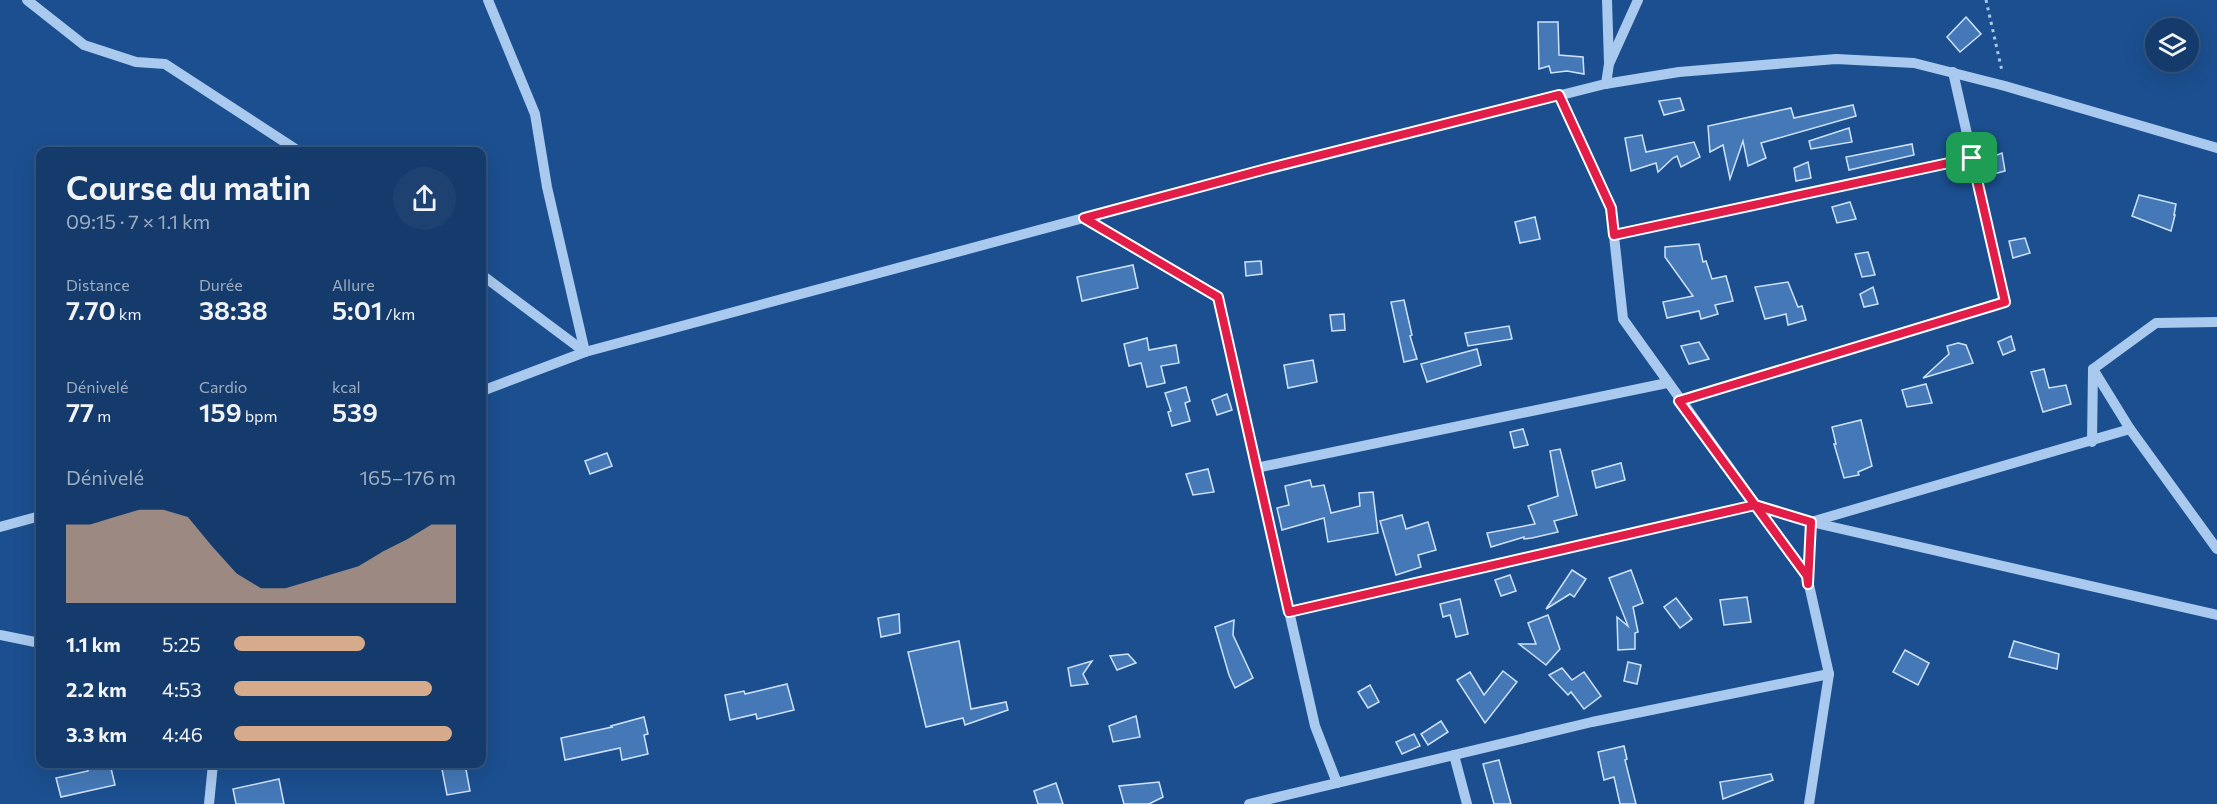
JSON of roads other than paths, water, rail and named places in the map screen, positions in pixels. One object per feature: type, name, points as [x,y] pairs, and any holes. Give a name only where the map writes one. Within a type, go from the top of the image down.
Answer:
[{"type":"street","points":[[27,0],[84,45],[136,62],[165,64],[292,147]]},
{"type":"street","points":[[488,0],[535,114],[547,188],[585,352]]},
{"type":"street","points":[[1606,84],[1609,64],[1607,0]]},
{"type":"street","points":[[1609,64],[1638,0]]},
{"type":"street","points":[[486,389],[585,352],[1266,169],[1559,95],[1606,84],[1679,72],[1836,59],[1914,63],[2005,86],[2217,148]]},
{"type":"street","points":[[1679,401],[2005,302],[1953,72]]},
{"type":"street","points":[[1559,95],[1611,208],[1623,319],[1666,383],[1807,576],[1829,674],[1809,804]]},
{"type":"street","points":[[1614,235],[1972,158]]},
{"type":"street","points":[[1084,218],[1218,297],[1315,726],[1337,783]]},
{"type":"street","points":[[486,278],[585,352]]},
{"type":"street","points":[[2092,369],[2156,323],[2217,322]]},
{"type":"street","points":[[2092,369],[2130,429],[2217,549]]},
{"type":"street","points":[[2092,369],[2092,442]]},
{"type":"street","points":[[1256,468],[1666,383]]},
{"type":"street","points":[[1811,522],[2092,442],[2130,429]]},
{"type":"street","points":[[1289,612],[1755,505],[1811,522],[2217,615]]},
{"type":"street","points":[[0,526],[36,517]]},
{"type":"street","points":[[1808,584],[1811,522]]},
{"type":"street","points":[[0,635],[36,642]]},
{"type":"street","points":[[1250,804],[1592,722],[1829,674]]},
{"type":"street","points":[[1454,755],[1467,804]]},
{"type":"street","points":[[209,804],[213,768]]}]
